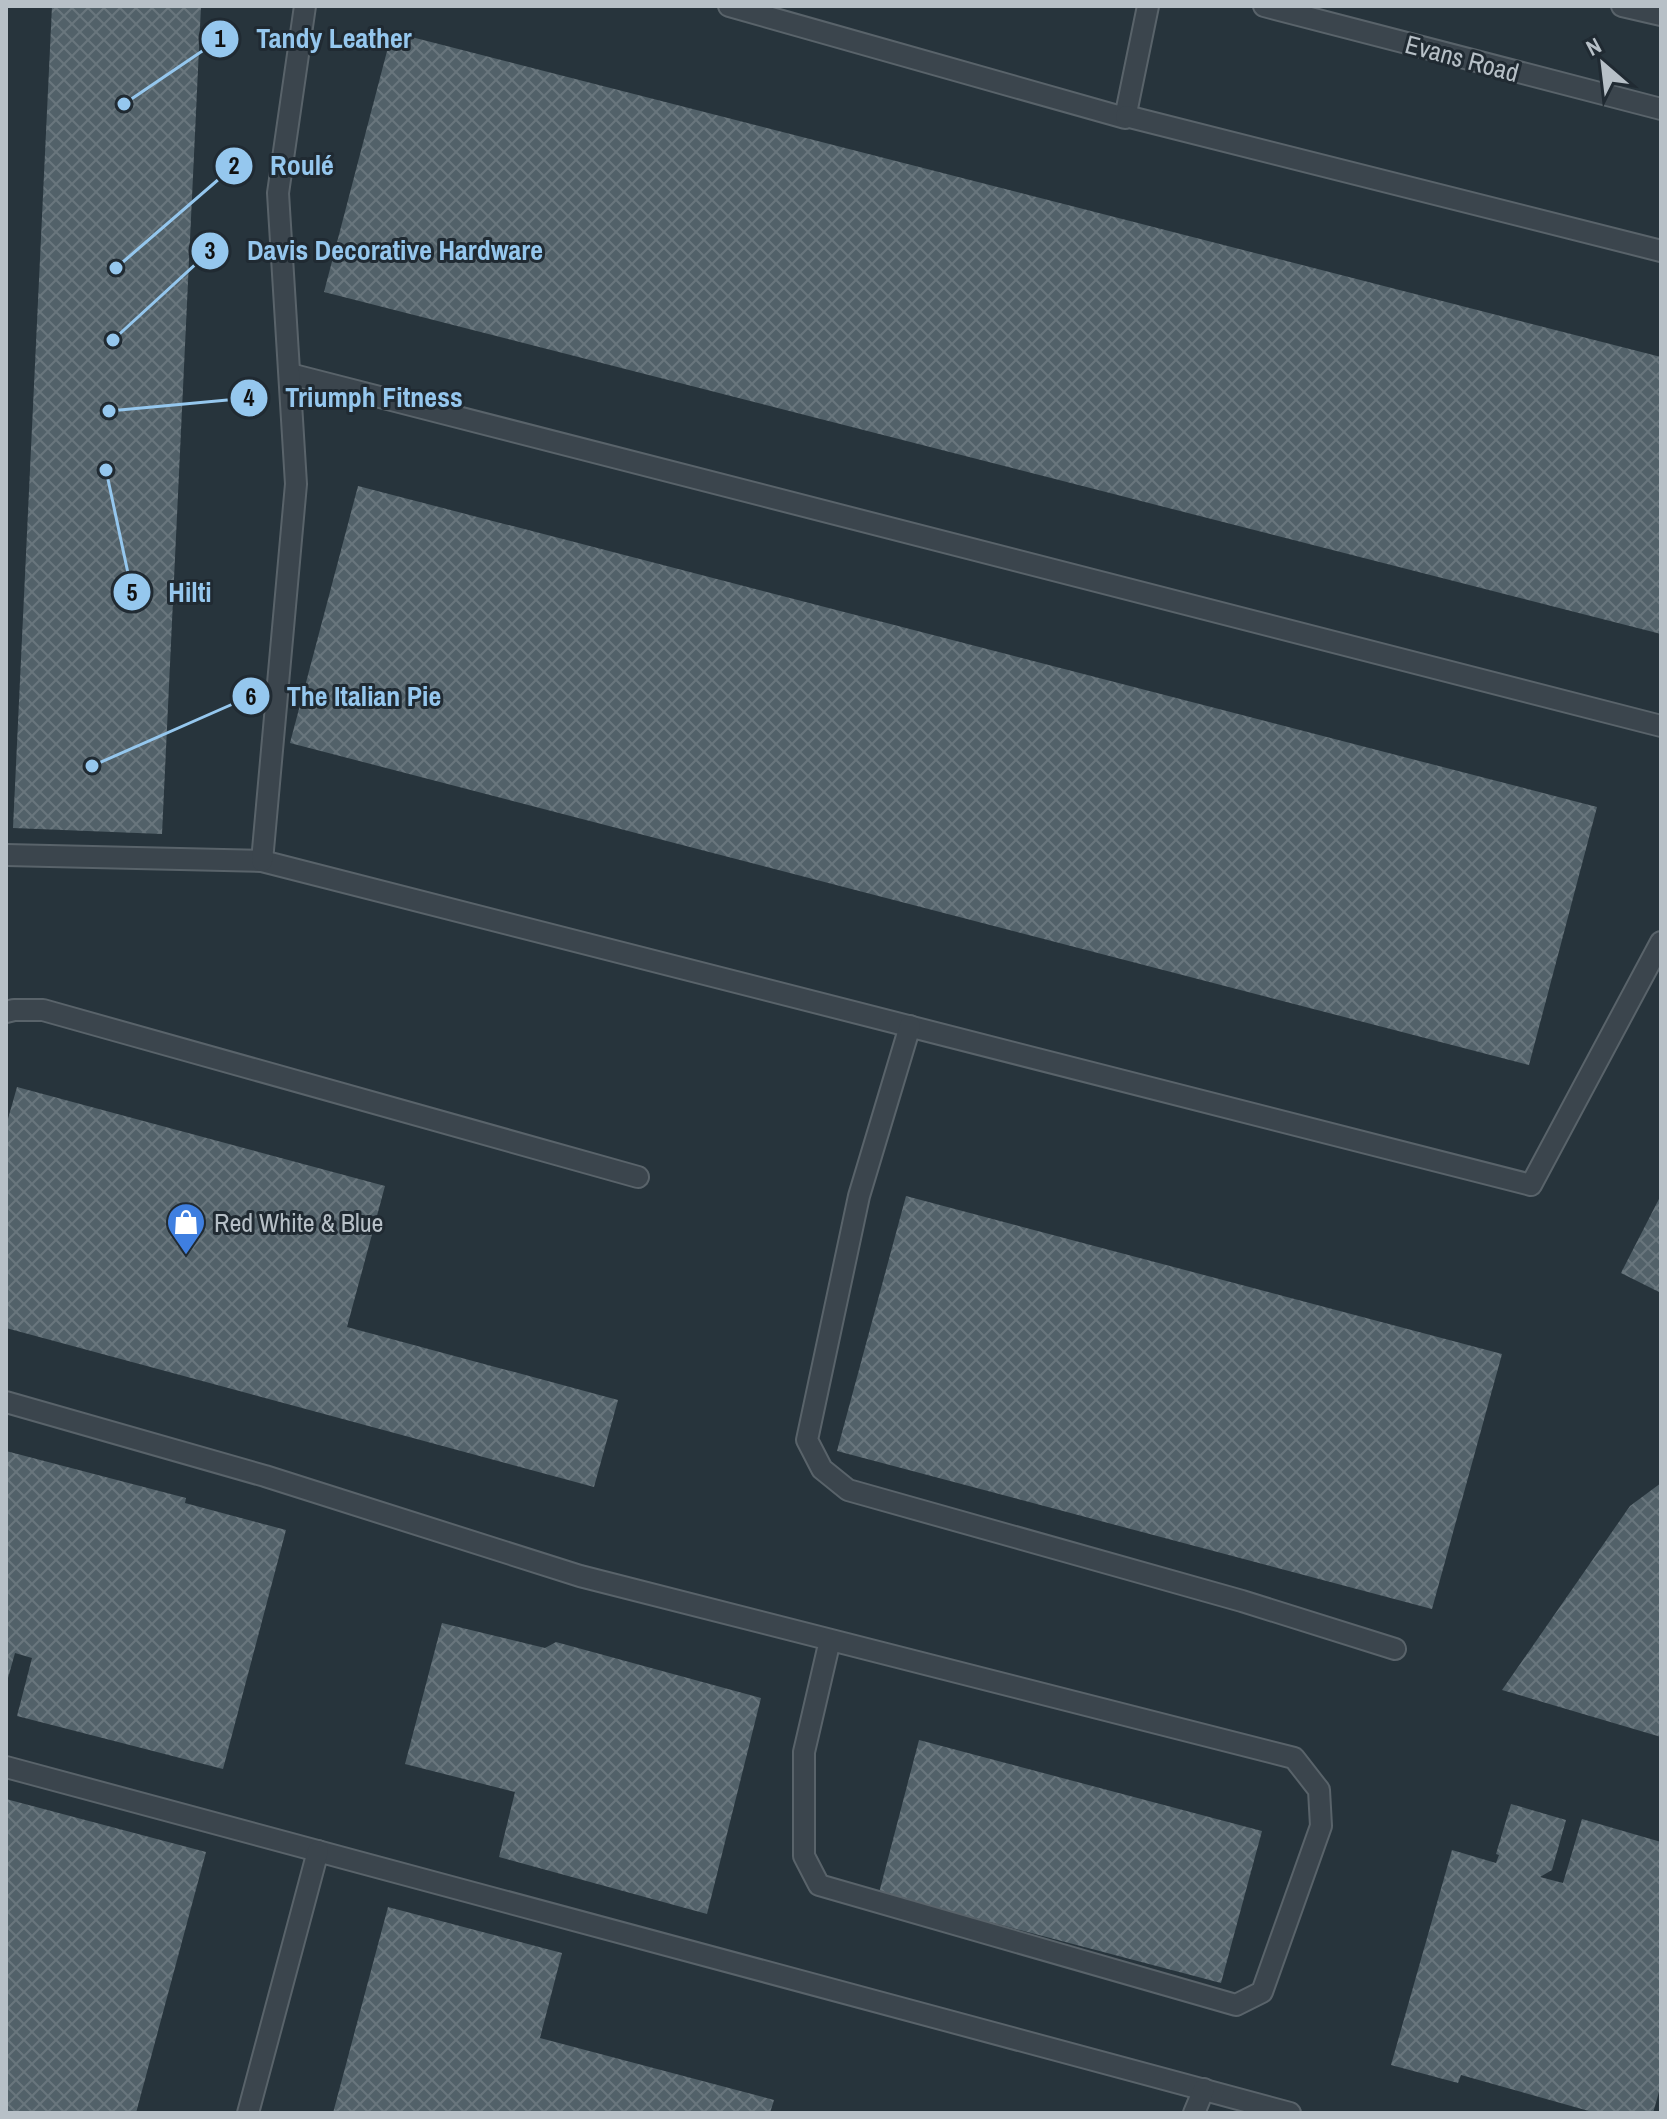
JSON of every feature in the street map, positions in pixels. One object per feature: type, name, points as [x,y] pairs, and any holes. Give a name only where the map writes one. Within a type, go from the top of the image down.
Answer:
[{"type":"lane","points":[[262,861],[296,484],[278,193],[305,6]]},
{"type":"lane","points":[[729,6],[1125,118],[1661,251]]},
{"type":"lane","points":[[1126,116],[1148,6]]},
{"type":"lane","name":"Evans Road","points":[[1264,6],[1661,109]]},
{"type":"lane","points":[[1622,6],[1661,15]]},
{"type":"lane","points":[[290,374],[1661,726]]},
{"type":"lane","points":[[6,855],[262,861],[1531,1185],[1661,942]]},
{"type":"lane","points":[[6,1012],[43,1010],[638,1177]]},
{"type":"lane","points":[[910,1026],[859,1196],[807,1440],[822,1469],[848,1490],[1242,1601],[1395,1649]]},
{"type":"lane","points":[[6,1402],[265,1476],[580,1576],[1294,1758],[1319,1790],[1321,1826],[1262,1992],[1236,2005],[819,1885],[804,1856],[804,1752],[830,1640]]},
{"type":"lane","points":[[6,1767],[1290,2113]]},
{"type":"lane","points":[[248,2113],[318,1851]]},
{"type":"lane","points":[[1194,2113],[1204,2089]]},
{"type":"building","points":[[52,6],[201,6],[162,834],[13,828]]},
{"type":"building","points":[[392,32],[1661,357],[1661,634],[324,292]]},
{"type":"building","points":[[358,486],[1597,807],[1529,1065],[290,743]]},
{"type":"building","name":"Red White & Blue","points":[[17,1087],[385,1186],[347,1327],[618,1400],[594,1487],[6,1328],[6,1126]]},
{"type":"building","points":[[1661,1195],[1661,1293],[1621,1273]]},
{"type":"building","points":[[906,1196],[1502,1354],[1432,1609],[837,1451]]},
{"type":"building","points":[[6,1451],[186,1498],[185,1503],[286,1530],[223,1769],[17,1716],[32,1658],[15,1653],[6,1685]]},
{"type":"building","points":[[1661,1483],[1661,1737],[1502,1690],[1630,1506]]},
{"type":"building","points":[[442,1623],[545,1648],[556,1642],[761,1698],[707,1914],[499,1857],[515,1792],[405,1764]]},
{"type":"building","points":[[919,1740],[1262,1831],[1221,1983],[879,1893]]},
{"type":"building","points":[[6,1799],[206,1852],[136,2113],[6,2113]]},
{"type":"building","points":[[1511,1804],[1566,1820],[1552,1870],[1540,1877],[1563,1883],[1582,1819],[1661,1842],[1661,2085],[1653,2113],[1596,2113],[1461,2075],[1458,2083],[1391,2065],[1452,1850],[1496,1863]]},
{"type":"building","points":[[388,1907],[562,1953],[540,2038],[774,2100],[770,2113],[333,2113]]},
{"type":"place","name":"Tandy Leather","points":[[124,104]]},
{"type":"place","name":"Roulé","points":[[116,268]]},
{"type":"place","name":"Davis Decorative Hardware","points":[[113,340]]},
{"type":"place","name":"Triumph Fitness","points":[[109,411]]},
{"type":"place","name":"Hilti","points":[[106,470]]},
{"type":"place","name":"The Italian Pie","points":[[92,766]]},
{"type":"place","name":"Red White & Blue","points":[[186,1256]]}]
